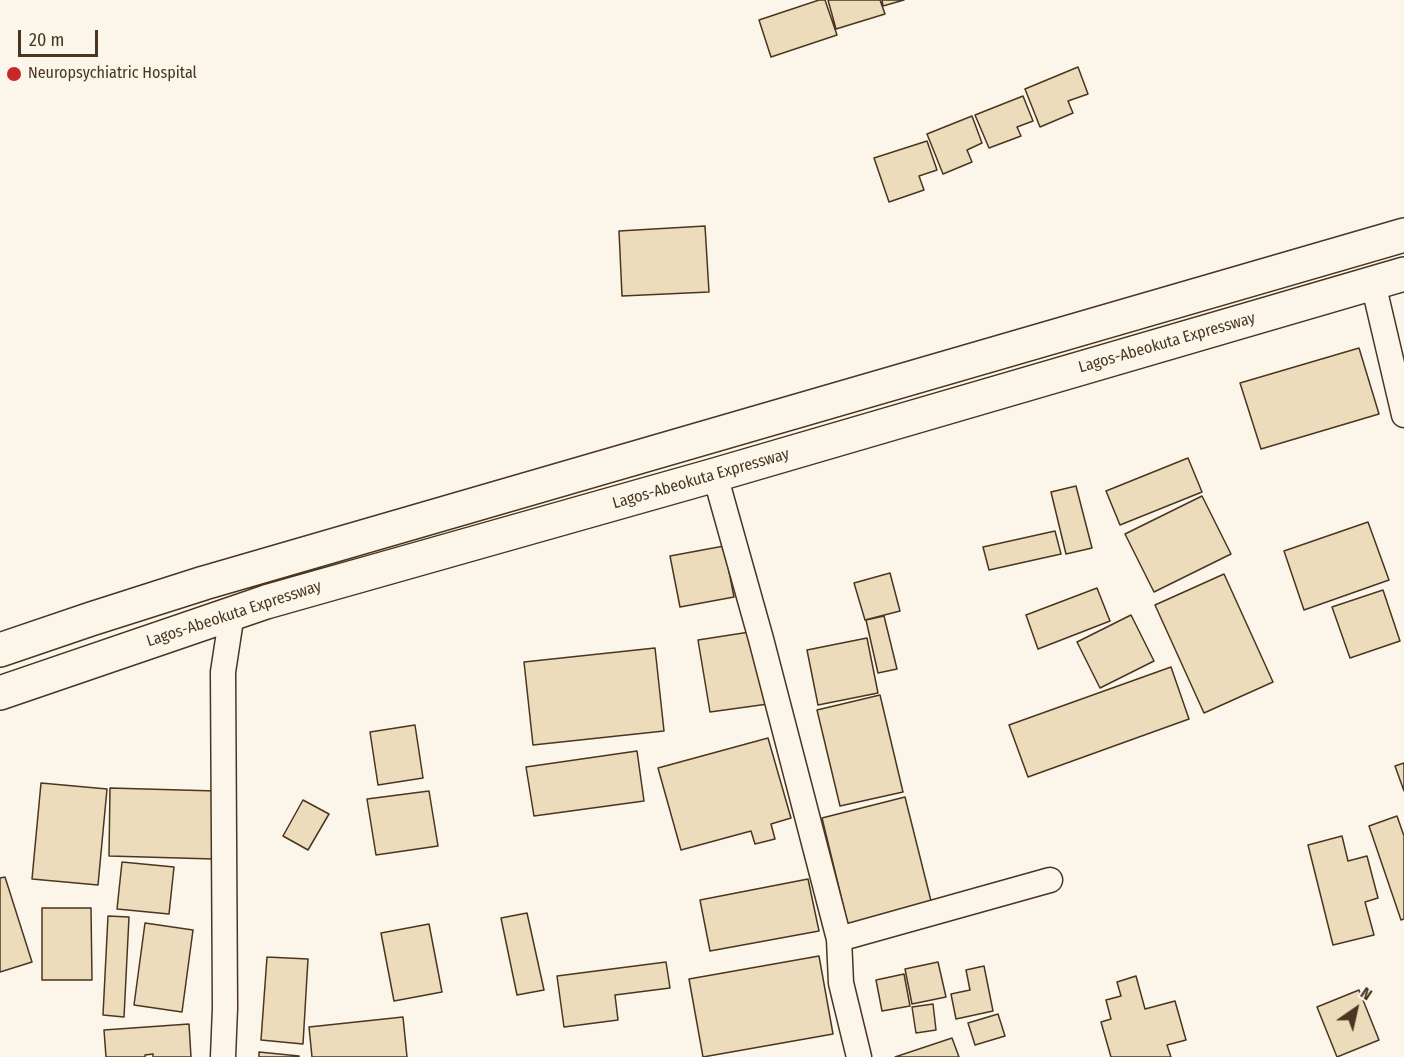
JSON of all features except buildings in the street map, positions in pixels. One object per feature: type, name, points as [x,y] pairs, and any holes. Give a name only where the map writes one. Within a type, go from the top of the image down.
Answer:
[{"type":"highway","points":[[0,650],[204,584],[1404,235]]},
{"type":"highway","name":"Lagos-Abeokuta Expressway","points":[[0,693],[266,602],[715,475],[1404,274]]},
{"type":"street","points":[[1373,283],[1404,415]]},
{"type":"street","points":[[715,475],[761,639],[839,939],[841,983],[859,1057]]},
{"type":"street","points":[[222,1057],[225,1008],[223,672],[232,614]]},
{"type":"street","points":[[839,939],[1050,880]]},
{"type":"place","name":"Neuropsychiatric Hospital","points":[[14,74]]}]
